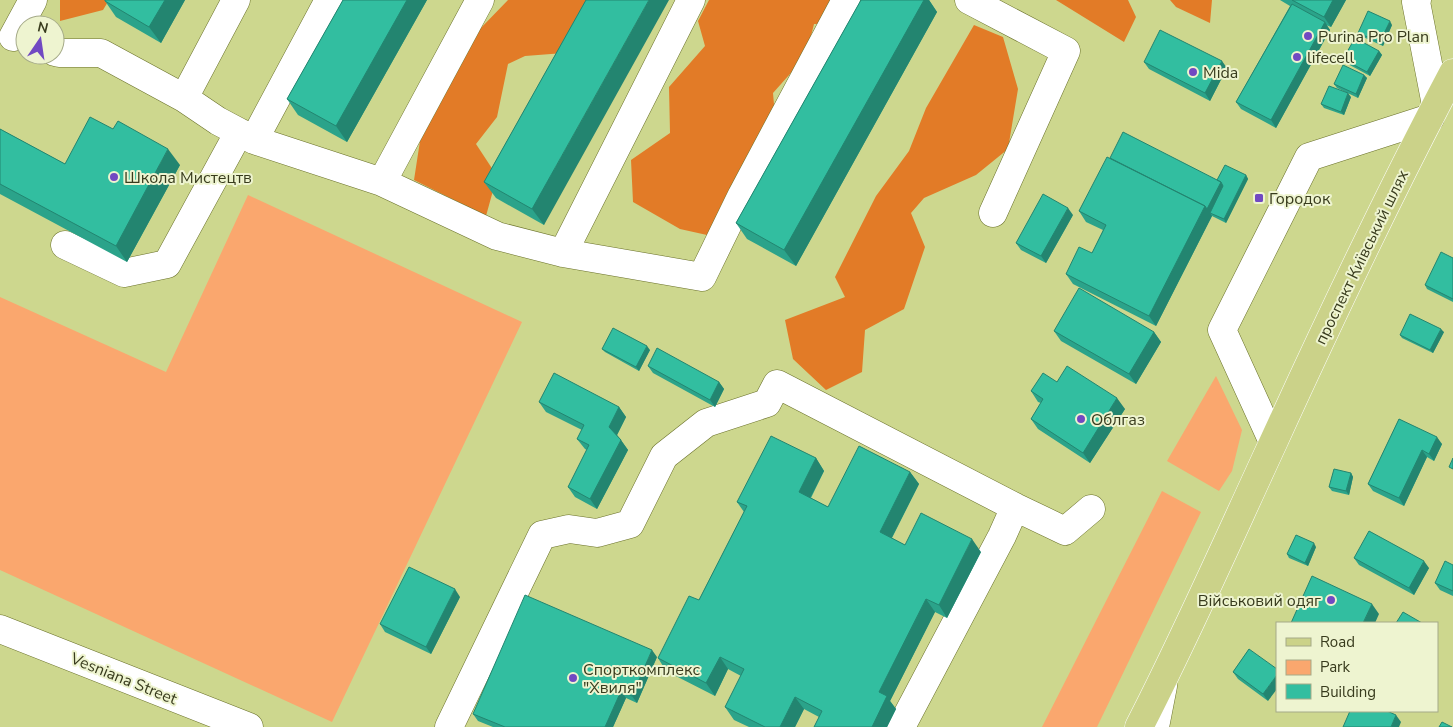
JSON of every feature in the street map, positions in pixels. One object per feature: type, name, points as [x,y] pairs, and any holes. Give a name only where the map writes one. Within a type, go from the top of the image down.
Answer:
[{"type":"main road","name":"проспект Київський шлях","points":[[1139,727],[1400,176],[1453,73]]},
{"type":"street","points":[[13,36],[33,0]]},
{"type":"street","points":[[184,98],[236,0]]},
{"type":"street","points":[[65,245],[124,273],[167,264],[329,0]]},
{"type":"street","points":[[382,182],[480,0]]},
{"type":"street","points":[[563,253],[691,0]]},
{"type":"street","points":[[65,53],[101,53],[184,98],[218,121],[247,136],[382,182],[496,236],[563,253],[702,277],[742,195],[846,0]]},
{"type":"street","points":[[968,0],[1066,51],[993,213]]},
{"type":"street","points":[[1273,442],[1222,330],[1309,157],[1433,112],[1417,0]]},
{"type":"street","points":[[452,726],[542,535],[569,529],[597,533],[630,524],[664,456],[706,423],[767,403],[777,384],[1065,531],[1091,510]]},
{"type":"street","points":[[902,727],[1015,507]]},
{"type":"street","name":"Vesniana Street","points":[[0,629],[249,727]]},
{"type":"street","points":[[1156,727],[1164,677]]},
{"type":"green space","points":[[248,195],[522,322],[332,722],[0,570],[0,297],[166,372]]},
{"type":"green space","points":[[1216,376],[1242,430],[1232,471],[1219,491],[1167,461]]},
{"type":"green space","points":[[1162,491],[1201,512],[1097,727],[1042,727]]},
{"type":"shaded area","points":[[60,0],[109,0],[103,10],[65,20],[65,15],[60,15]]},
{"type":"shaded area","points":[[508,0],[605,0],[590,51],[525,56],[508,64],[497,117],[476,144],[497,176],[486,216],[414,180],[422,128],[478,31]]},
{"type":"shaded area","points":[[709,0],[862,0],[850,24],[814,24],[806,56],[773,93],[778,151],[734,241],[680,229],[633,202],[631,160],[670,133],[669,87],[705,46],[698,21]]},
{"type":"shaded area","points":[[1056,0],[1128,0],[1136,17],[1124,42]]},
{"type":"shaded area","points":[[1170,0],[1212,0],[1210,23],[1176,7]]},
{"type":"shaded area","points":[[974,25],[1003,37],[1018,89],[1008,149],[976,175],[924,198],[911,213],[925,247],[904,309],[865,330],[862,372],[826,390],[793,359],[785,320],[845,297],[835,277],[876,196],[909,151],[926,108]]},
{"type":"building","points":[[105,0],[165,0],[149,27]]},
{"type":"building","points":[[343,0],[407,0],[336,126],[287,99]]},
{"type":"building","points":[[586,0],[649,0],[532,209],[484,182]]},
{"type":"building","points":[[861,0],[924,0],[784,250],[736,223]]},
{"type":"building","points":[[1292,0],[1333,0],[1324,17]]},
{"type":"building","points":[[1292,4],[1325,22],[1271,120],[1236,102]]},
{"type":"building","points":[[1368,11],[1390,21],[1380,42],[1358,33]]},
{"type":"building","points":[[1160,30],[1222,61],[1205,93],[1144,62]]},
{"type":"building","points":[[1355,38],[1379,51],[1367,72],[1343,59]]},
{"type":"building","points":[[1343,65],[1364,75],[1356,94],[1334,84]]},
{"type":"building","points":[[1329,86],[1348,93],[1341,112],[1321,104]]},
{"type":"building","points":[[90,117],[113,129],[118,121],[168,149],[116,246],[0,184],[0,129],[65,164]]},
{"type":"building","points":[[1123,132],[1221,182],[1207,209],[1205,206],[1110,158]]},
{"type":"building","points":[[1107,157],[1205,206],[1149,316],[1066,274],[1079,247],[1092,253],[1106,225],[1079,211]]},
{"type":"building","points":[[1225,165],[1246,175],[1224,219],[1210,213],[1223,186],[1217,180]]},
{"type":"building","points":[[1043,194],[1068,208],[1041,256],[1016,243]]},
{"type":"building","points":[[1441,252],[1453,258],[1453,299],[1425,285]]},
{"type":"building","points":[[1079,288],[1154,332],[1129,374],[1054,331]]},
{"type":"building","points":[[1410,314],[1441,329],[1430,350],[1400,335]]},
{"type":"building","points":[[613,328],[647,346],[636,367],[602,349]]},
{"type":"building","points":[[657,348],[719,382],[710,400],[648,366]]},
{"type":"building","name":"Облгаз","points":[[1067,366],[1117,398],[1083,453],[1031,419],[1043,399],[1031,391],[1043,373],[1057,382]]},
{"type":"building","points":[[554,373],[619,407],[609,427],[621,440],[590,499],[568,487],[589,445],[577,439],[584,425],[539,402]]},
{"type":"building","points":[[1399,419],[1437,437],[1429,454],[1422,450],[1399,498],[1368,484]]},
{"type":"building","points":[[771,436],[816,458],[799,492],[828,507],[859,446],[910,472],[880,532],[905,545],[921,513],[972,539],[939,605],[926,599],[879,692],[887,696],[872,727],[814,727],[822,711],[795,697],[780,727],[765,727],[725,707],[744,669],[720,657],[706,683],[658,658],[689,596],[699,600],[747,506],[737,502]]},
{"type":"building","points":[[1453,458],[1453,469],[1449,467]]},
{"type":"building","points":[[1334,469],[1351,473],[1346,491],[1329,487]]},
{"type":"building","points":[[1369,531],[1424,561],[1409,588],[1354,558]]},
{"type":"building","points":[[1296,535],[1314,543],[1305,563],[1287,554]]},
{"type":"building","points":[[1445,561],[1453,565],[1453,591],[1435,583]]},
{"type":"building","points":[[409,567],[455,589],[426,647],[380,624]]},
{"type":"building","name":"Військовий одяг","points":[[1312,576],[1372,604],[1363,622],[1291,622]]},
{"type":"building","name":"Спорткомплекс \"Хвиля\"","points":[[525,595],[652,650],[632,696],[621,691],[605,727],[505,727],[473,714]]},
{"type":"building","points":[[1403,612],[1420,622],[1397,622]]},
{"type":"building","points":[[1249,649],[1276,668],[1276,676],[1263,694],[1233,672]]},
{"type":"building","points":[[1350,712],[1389,712],[1396,715],[1391,727],[1343,727]]},
{"type":"building","points":[[1442,722],[1452,727],[1439,727]]},
{"type":"place","name":"Purina Pro Plan","points":[[1308,36]]},
{"type":"place","name":"lifecell","points":[[1297,57]]},
{"type":"place","name":"Mida","points":[[1193,72]]},
{"type":"place","name":"Школа Мистецтв","points":[[114,177]]},
{"type":"place","name":"Городок","points":[[1259,198]]},
{"type":"place","name":"Облгаз","points":[[1081,419]]},
{"type":"place","name":"Військовий одяг","points":[[1331,600]]},
{"type":"place","name":"Спорткомплекс \"Хвиля\"","points":[[573,678]]}]
